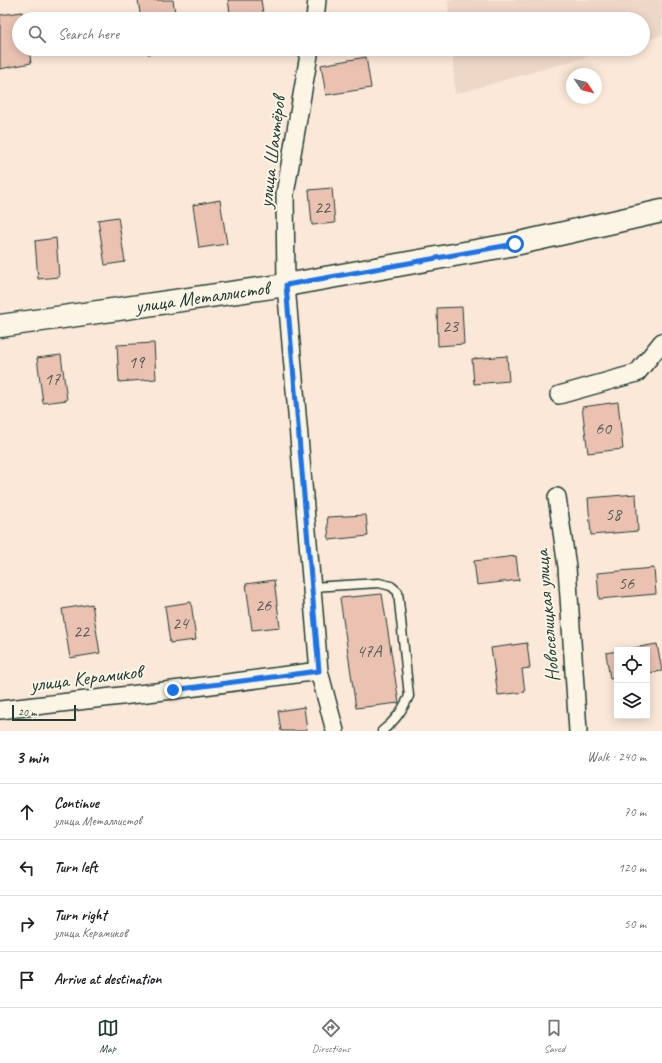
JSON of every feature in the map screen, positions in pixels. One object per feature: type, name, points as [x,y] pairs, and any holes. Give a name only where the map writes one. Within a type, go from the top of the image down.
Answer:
[{"type":"main road","name":"улица Металлистов","points":[[0,326],[286,285],[515,244],[661,214]]},
{"type":"street","points":[[316,12],[317,0]]},
{"type":"street","name":"улица Шахтёров","points":[[309,56],[285,194],[286,285],[319,671],[335,731]]},
{"type":"street","points":[[558,395],[637,373],[662,342]]},
{"type":"street","name":"Новоселицкая улица","points":[[557,497],[566,567],[578,731]]},
{"type":"street","name":"улица Керамиков","points":[[0,710],[319,671]]},
{"type":"lane","points":[[312,587],[379,583],[391,586],[398,592],[409,696],[403,710],[393,722],[382,731]]},
{"type":"shaded area","points":[[448,0],[662,0],[662,35],[650,39],[650,12],[449,12]]},
{"type":"shaded area","points":[[452,56],[589,56],[455,94]]},
{"type":"building","points":[[138,0],[173,0],[175,12],[140,12]]},
{"type":"building","points":[[228,0],[261,0],[263,12],[230,12]]},
{"type":"building","points":[[12,13],[12,56],[30,56],[31,63],[0,69],[0,15]]},
{"type":"building","points":[[366,57],[371,88],[326,95],[321,65]]},
{"type":"building","points":[[332,188],[335,223],[312,225],[309,190]]},
{"type":"building","points":[[220,200],[227,244],[199,248],[193,205]]},
{"type":"building","points":[[118,217],[125,262],[105,265],[98,220]]},
{"type":"building","points":[[56,238],[59,277],[38,279],[35,241]]},
{"type":"building","points":[[462,307],[464,344],[438,346],[437,308]]},
{"type":"building","points":[[154,343],[156,379],[119,382],[117,345]]},
{"type":"building","points":[[61,355],[67,400],[43,403],[37,358]]},
{"type":"building","points":[[507,356],[509,381],[474,384],[472,359]]},
{"type":"building","points":[[618,402],[623,449],[588,453],[582,407]]},
{"type":"building","points":[[636,494],[638,531],[591,535],[588,498]]},
{"type":"building","points":[[366,515],[368,536],[329,540],[327,517]]},
{"type":"building","points":[[516,556],[519,580],[477,585],[474,561]]},
{"type":"building","points":[[654,568],[656,594],[599,599],[597,573]]},
{"type":"building","points":[[274,580],[280,627],[252,630],[246,584]]},
{"type":"building","points":[[382,594],[399,703],[356,708],[340,598]]},
{"type":"building","points":[[191,602],[196,640],[170,643],[165,606]]},
{"type":"building","points":[[92,604],[100,653],[70,658],[62,609]]},
{"type":"building","points":[[527,643],[530,668],[522,669],[525,692],[498,695],[491,648]]},
{"type":"building","points":[[657,644],[662,671],[650,673],[650,647],[640,647]]},
{"type":"building","points":[[614,652],[614,678],[610,679],[606,653]]},
{"type":"building","points":[[304,707],[307,731],[281,731],[278,711]]},
{"type":"route","points":[[173,690],[319,671],[286,285],[515,244]]}]
